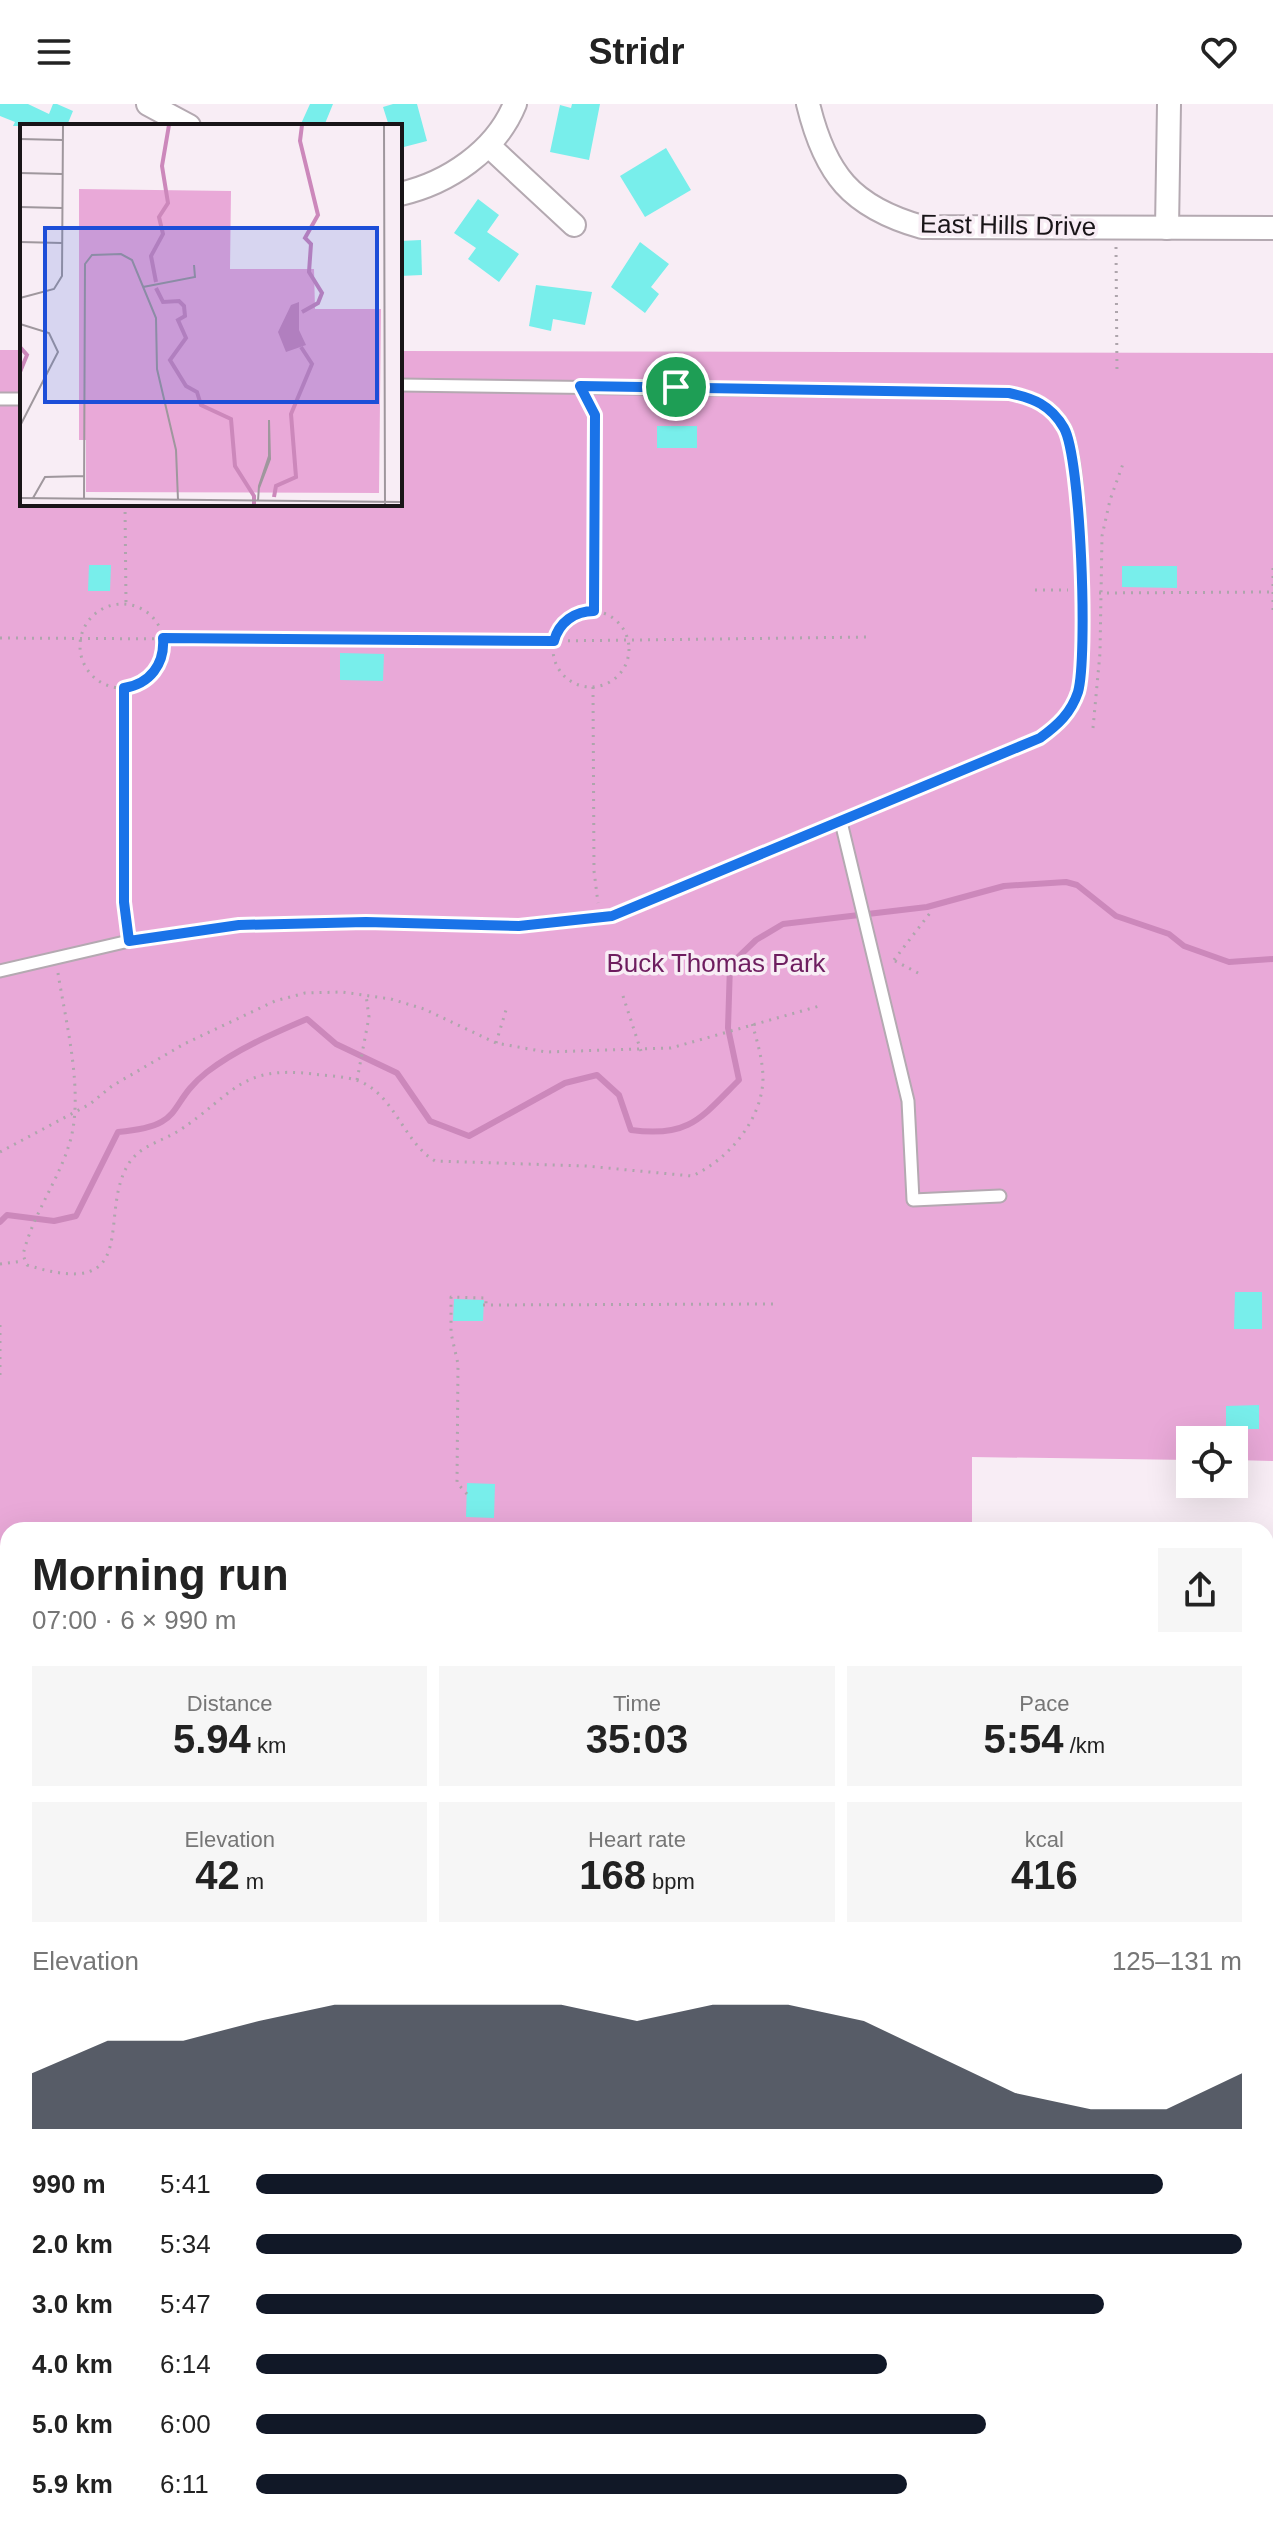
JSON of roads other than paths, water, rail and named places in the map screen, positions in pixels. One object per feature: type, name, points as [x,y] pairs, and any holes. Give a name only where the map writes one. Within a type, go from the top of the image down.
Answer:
[{"type":"street","points":[[148,104],[185,124]]},
{"type":"street","points":[[402,193],[448,175],[489,146],[515,104]]},
{"type":"street","name":"East Hills Drive","points":[[808,104],[816,139],[830,167],[858,198],[895,219],[922,227],[1273,228]]},
{"type":"street","points":[[1167,228],[1169,104]]},
{"type":"street","points":[[489,146],[574,225]]},
{"type":"lane","points":[[0,971],[129,941],[239,925],[308,922],[519,926],[599,919],[1040,738],[1068,715],[1079,687],[1078,490],[1073,450],[1052,411],[1033,398],[1009,393],[402,385]]},
{"type":"lane","points":[[841,822],[908,1101],[913,1200],[1000,1196]]},
{"type":"waterway","points":[[0,1222],[7,1215],[54,1221],[76,1216],[118,1132],[156,1125],[166,1119],[194,1084],[218,1064],[255,1042],[307,1019],[336,1044],[397,1073],[430,1121],[469,1136],[565,1083],[597,1075],[619,1095],[631,1130],[651,1132],[681,1128],[692,1122],[739,1080],[728,1028],[730,965],[756,940],[783,924],[927,907],[1004,886],[1066,882],[1077,885],[1116,916],[1169,934],[1184,946],[1229,962],[1273,959]]},
{"type":"park label","name":"Buck Thomas Park","points":[[716,963]]}]
